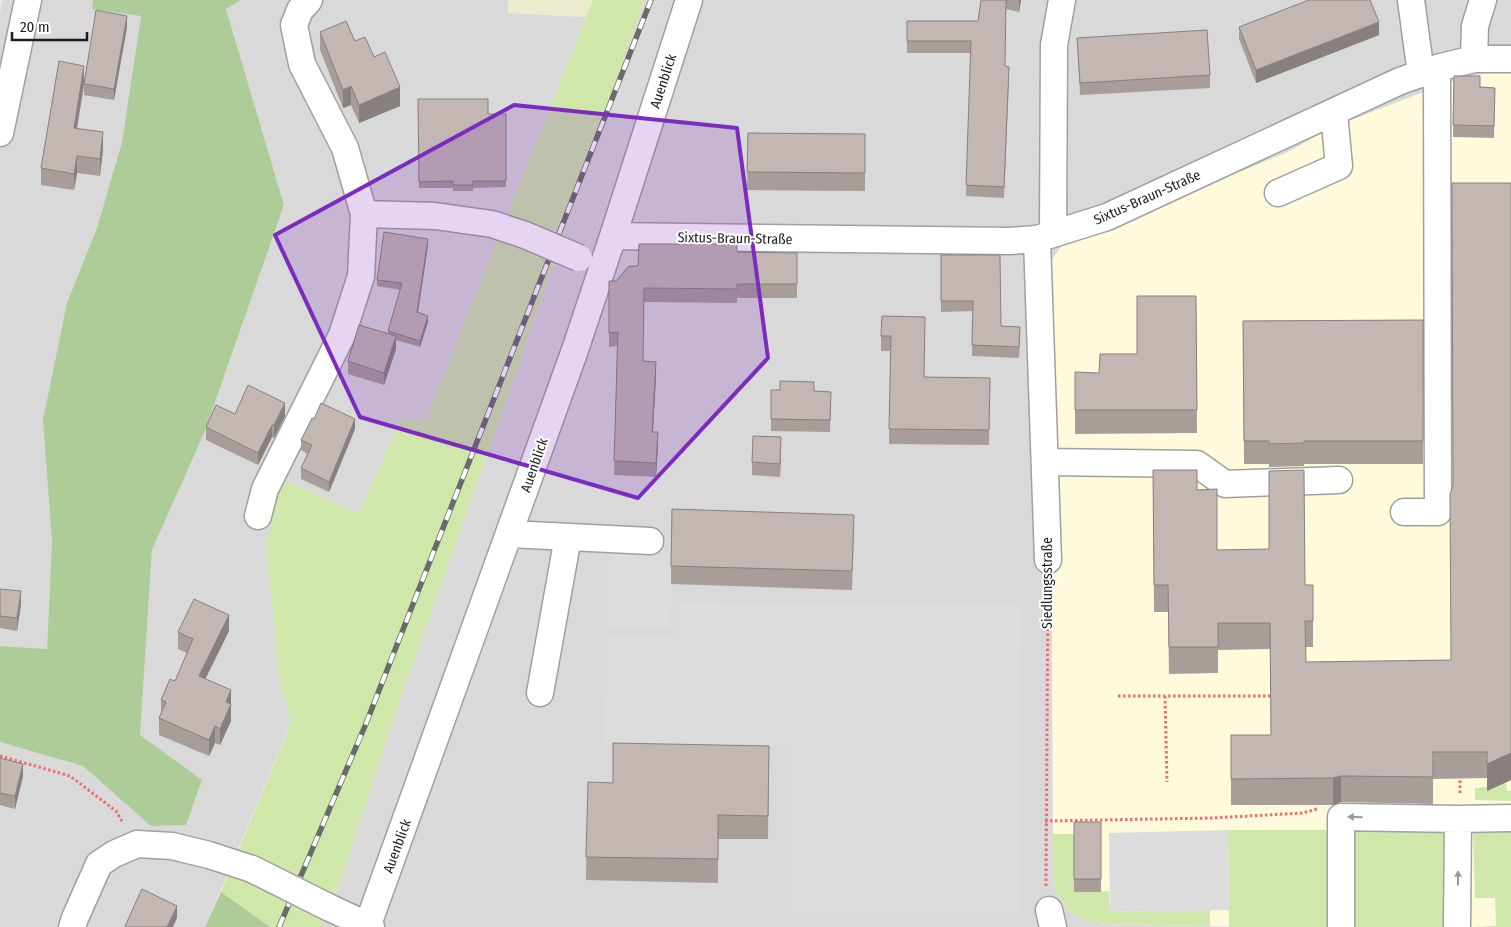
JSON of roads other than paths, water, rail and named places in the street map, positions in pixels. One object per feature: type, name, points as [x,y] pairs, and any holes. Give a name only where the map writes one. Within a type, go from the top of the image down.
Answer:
[{"type":"street","points":[[0,133],[28,0]]},
{"type":"street","points":[[258,516],[264,490],[342,335],[361,276],[364,214],[345,148],[302,64],[294,26],[300,10],[309,0]]},
{"type":"street","name":"Auenblick","points":[[72,927],[99,864],[114,854],[136,844],[172,846],[209,855],[252,869],[369,927],[574,350],[591,263],[613,236],[689,0]]},
{"type":"street","name":"Siedlungsstraße","points":[[1048,560],[1045,462],[1045,237],[1054,45],[1062,0]]},
{"type":"street","points":[[1404,512],[1438,512],[1429,71],[1411,0]]},
{"type":"street","points":[[1474,59],[1476,26],[1484,0]]},
{"type":"street","name":"Sixtus-Braun-Straße","points":[[613,236],[1010,241],[1045,237],[1107,217],[1400,82],[1429,71],[1474,59],[1511,59]]},
{"type":"street","points":[[1278,193],[1340,166],[1334,113]]},
{"type":"street","points":[[364,214],[435,216],[492,224],[525,235],[591,263]]},
{"type":"street","points":[[1045,462],[1197,464],[1225,484],[1339,480]]},
{"type":"street","points":[[510,534],[650,541]]},
{"type":"street","points":[[540,693],[568,537]]},
{"type":"street","points":[[1341,927],[1341,817],[1511,818]]},
{"type":"street","points":[[1457,927],[1458,819]]},
{"type":"railway","points":[[279,927],[365,726],[651,0]]}]
